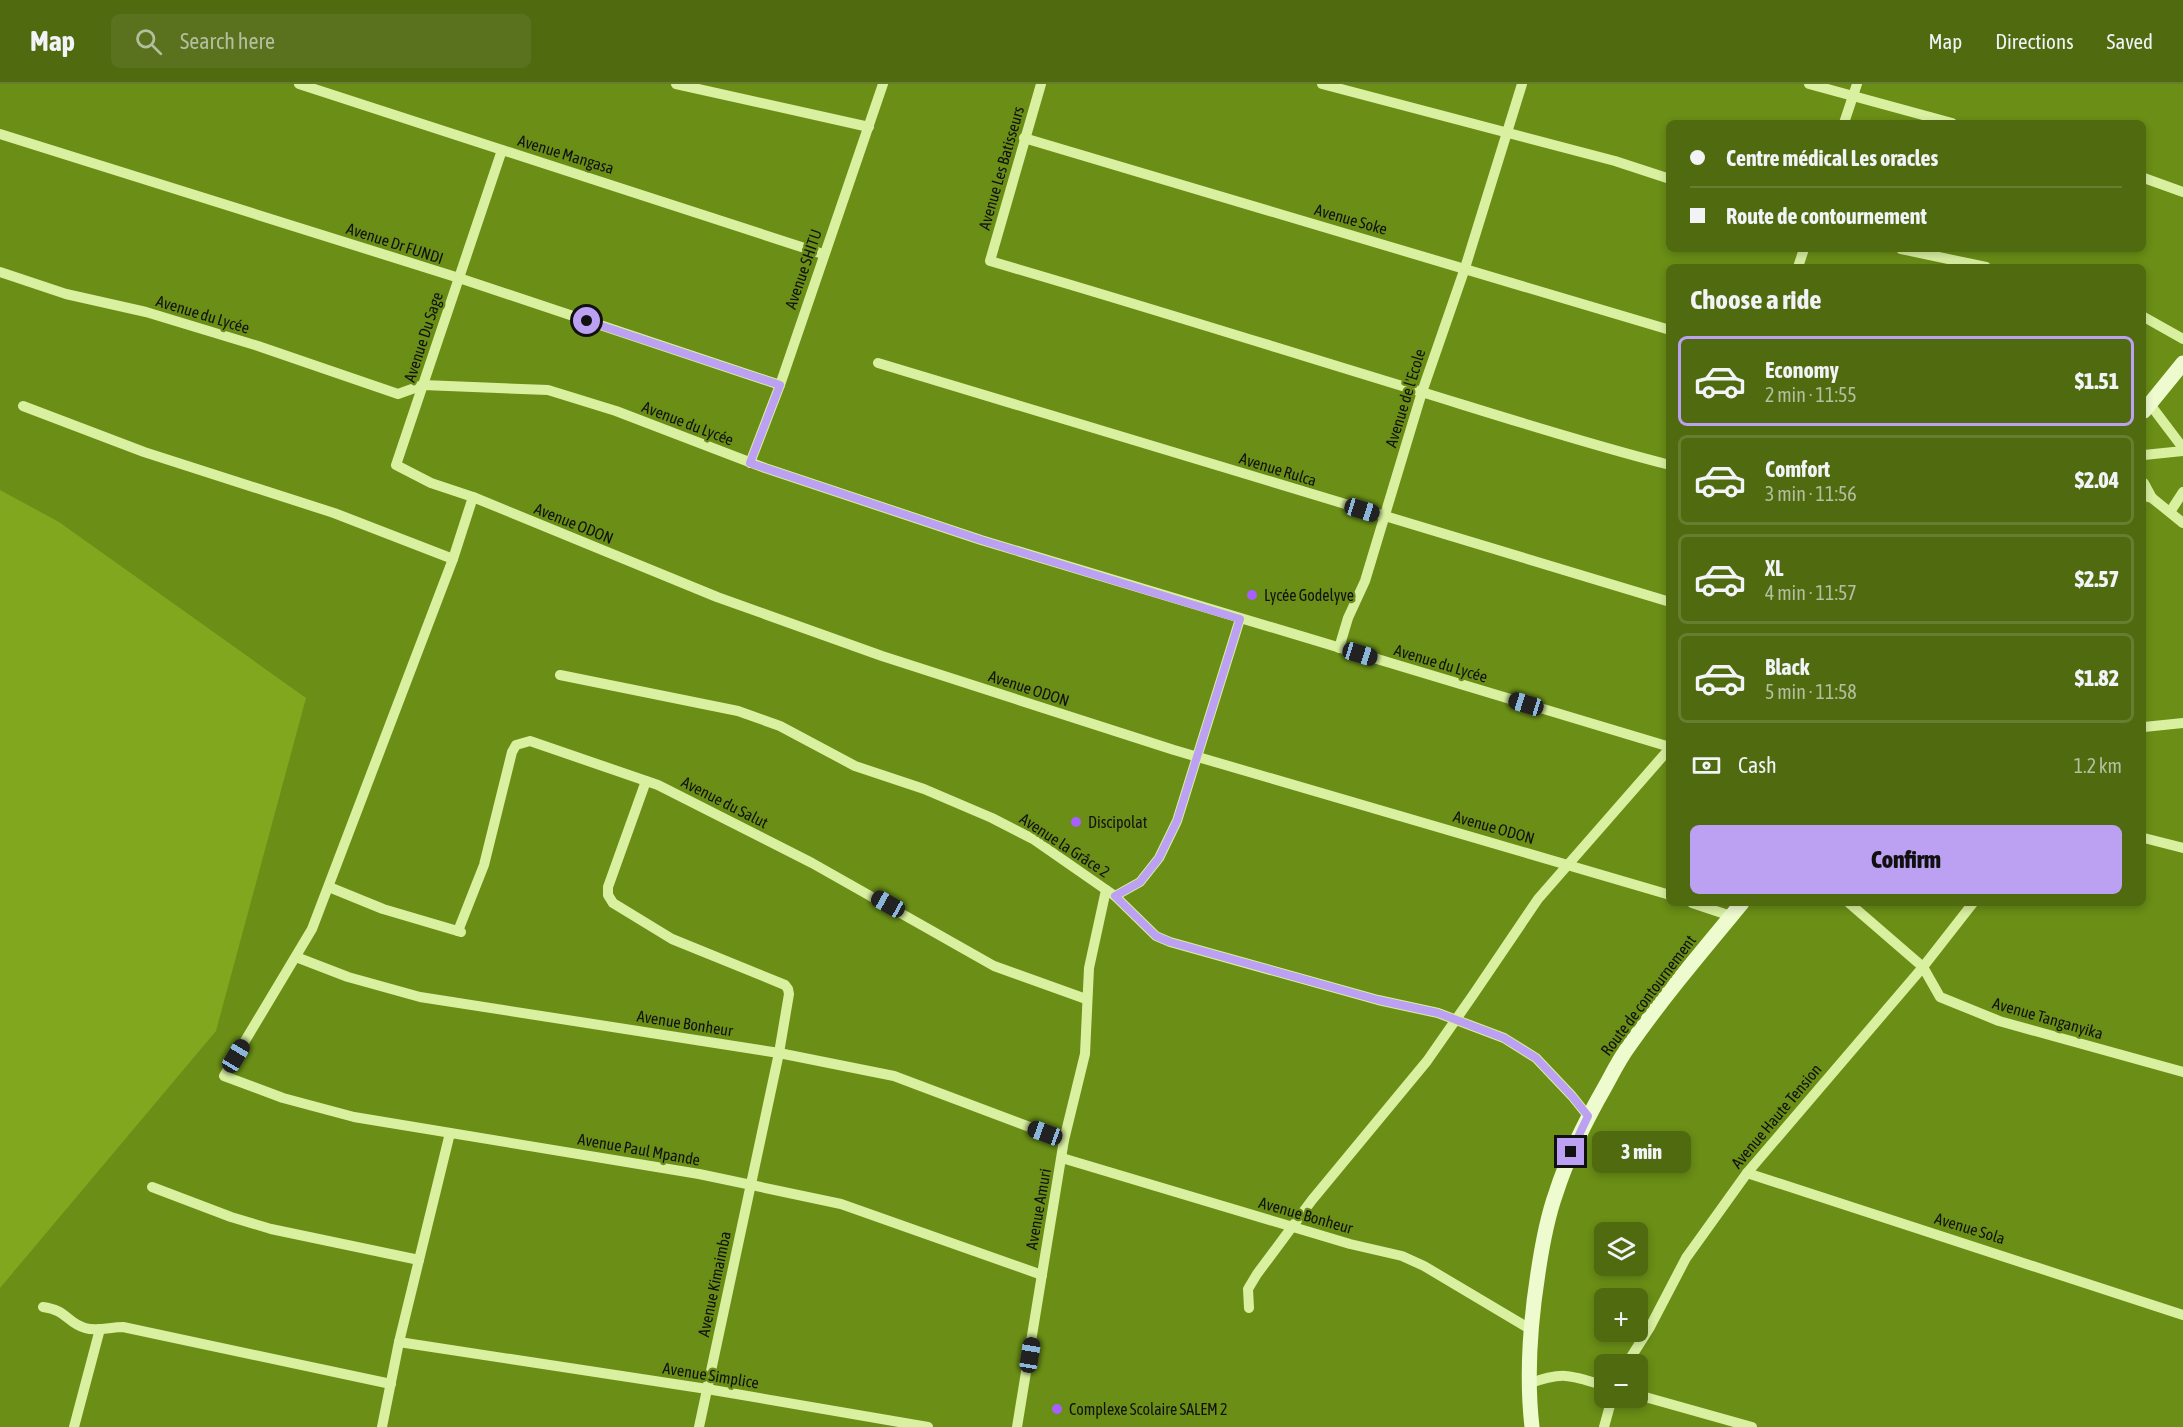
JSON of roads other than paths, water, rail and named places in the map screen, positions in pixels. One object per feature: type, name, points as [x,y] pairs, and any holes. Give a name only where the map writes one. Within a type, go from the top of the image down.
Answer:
[{"type":"street","name":"Avenue Mangasa","points":[[299,84],[823,254]]},
{"type":"street","points":[[338,97],[341,84]]},
{"type":"street","points":[[676,84],[869,127]]},
{"type":"street","name":"Avenue SHITU","points":[[750,463],[780,385],[883,84]]},
{"type":"street","name":"Avenue Les Batisseurs","points":[[1041,84],[990,261],[1422,392]]},
{"type":"street","points":[[1322,84],[1615,161],[1666,179]]},
{"type":"street","name":"Avenue de l'Ecole","points":[[1340,648],[1348,618],[1365,581],[1422,392],[1522,84]]},
{"type":"street","points":[[1809,84],[1941,120]]},
{"type":"street","points":[[1845,120],[1857,84]]},
{"type":"street","name":"Avenue Dr FUNDI","points":[[0,134],[459,279],[780,385]]},
{"type":"street","name":"Avenue Soke","points":[[1024,138],[1666,329]]},
{"type":"street","name":"Avenue Du Sage","points":[[396,465],[502,150]]},
{"type":"street","points":[[2146,179],[2183,192]]},
{"type":"street","points":[[1915,252],[1972,264]]},
{"type":"street","name":"Avenue du Lycée","points":[[0,272],[66,294],[146,312],[398,394],[423,385],[548,390],[616,411],[750,463],[981,540],[1666,747]]},
{"type":"street","points":[[2146,318],[2183,339]]},
{"type":"street","name":"Avenue Rulca","points":[[878,363],[1666,602]]},
{"type":"street","points":[[2183,363],[2146,407],[2183,449]]},
{"type":"street","points":[[1422,392],[1606,449],[1666,464]]},
{"type":"street","points":[[23,405],[144,452],[334,513],[453,560]]},
{"type":"street","points":[[2146,455],[2183,449]]},
{"type":"street","name":"Avenue ODON","points":[[396,465],[431,483],[473,497],[717,597],[882,656],[1197,756],[1666,894]]},
{"type":"street","points":[[2170,512],[2183,492]]},
{"type":"street","points":[[296,957],[312,929],[329,887],[453,560],[473,497]]},
{"type":"street","points":[[2147,497],[2183,523]]},
{"type":"street","points":[[1110,893],[1140,882],[1159,858],[1177,821],[1240,619]]},
{"type":"street","name":"Avenue la Grâce 2","points":[[560,675],[738,711],[780,726],[855,766],[924,789],[1034,839],[1110,893],[1156,936],[1170,942],[1378,1000],[1438,1013],[1504,1038],[1536,1058],[1588,1116]]},
{"type":"street","points":[[2146,727],[2183,723]]},
{"type":"street","name":"Avenue du Salut","points":[[329,887],[383,909],[460,932],[484,865],[512,752],[516,745],[530,741],[646,781],[822,868],[994,966],[1086,999]]},
{"type":"street","points":[[1248,1308],[1248,1289],[1292,1227],[1427,1061],[1538,899],[1666,753]]},
{"type":"street","name":"Avenue Kimaimba","points":[[646,781],[608,887],[608,895],[622,910],[672,939],[784,985],[788,988],[789,994],[779,1053],[699,1427]]},
{"type":"street","points":[[2146,839],[2183,848]]},
{"type":"street","name":"Avenue Amuri","points":[[1017,1427],[1064,1140],[1085,1054],[1086,999],[1094,935],[1110,893]]},
{"type":"street","points":[[1701,906],[1731,916]]},
{"type":"street","name":"Route de contournement","points":[[1532,1427],[1528,1384],[1530,1329],[1542,1246],[1555,1194],[1588,1116],[1627,1048],[1677,981],[1739,906]]},
{"type":"street","name":"Avenue Tanganyika","points":[[1852,906],[1923,967],[1940,997],[2009,1024],[2183,1072]]},
{"type":"street","name":"Avenue Haute Tension","points":[[1633,1354],[1650,1327],[1686,1258],[1747,1173],[1923,967],[1971,906]]},
{"type":"street","name":"Avenue Bonheur","points":[[296,957],[348,977],[420,997],[779,1053],[894,1076],[1064,1140]]},
{"type":"street","name":"Avenue Paul Mpande","points":[[296,957],[224,1076],[283,1098],[354,1117],[699,1174],[840,1204],[1042,1275]]},
{"type":"street","points":[[382,1427],[399,1342],[450,1133]]},
{"type":"street","name":"Avenue Bonheur","points":[[1062,1158],[1350,1244],[1402,1256],[1424,1266],[1530,1329]]},
{"type":"street","name":"Avenue Sola","points":[[1747,1173],[2183,1315]]},
{"type":"street","points":[[152,1187],[231,1217],[271,1229],[419,1260]]},
{"type":"street","points":[[43,1306],[62,1312],[87,1329],[123,1327],[391,1384]]},
{"type":"street","points":[[74,1427],[100,1329]]},
{"type":"street","name":"Avenue Simplice","points":[[399,1342],[707,1389],[928,1427]]},
{"type":"street","points":[[1528,1384],[1550,1376],[1563,1375],[1594,1382]]},
{"type":"street","points":[[1648,1398],[1752,1427]]},
{"type":"street","points":[[1604,1427],[1609,1408]]},
{"type":"place","name":"Lycée Godelyve","points":[[1252,595]]},
{"type":"place","name":"Discipolat","points":[[1076,822]]},
{"type":"place","name":"Complexe Scolaire SALEM 2","points":[[1057,1409]]}]
